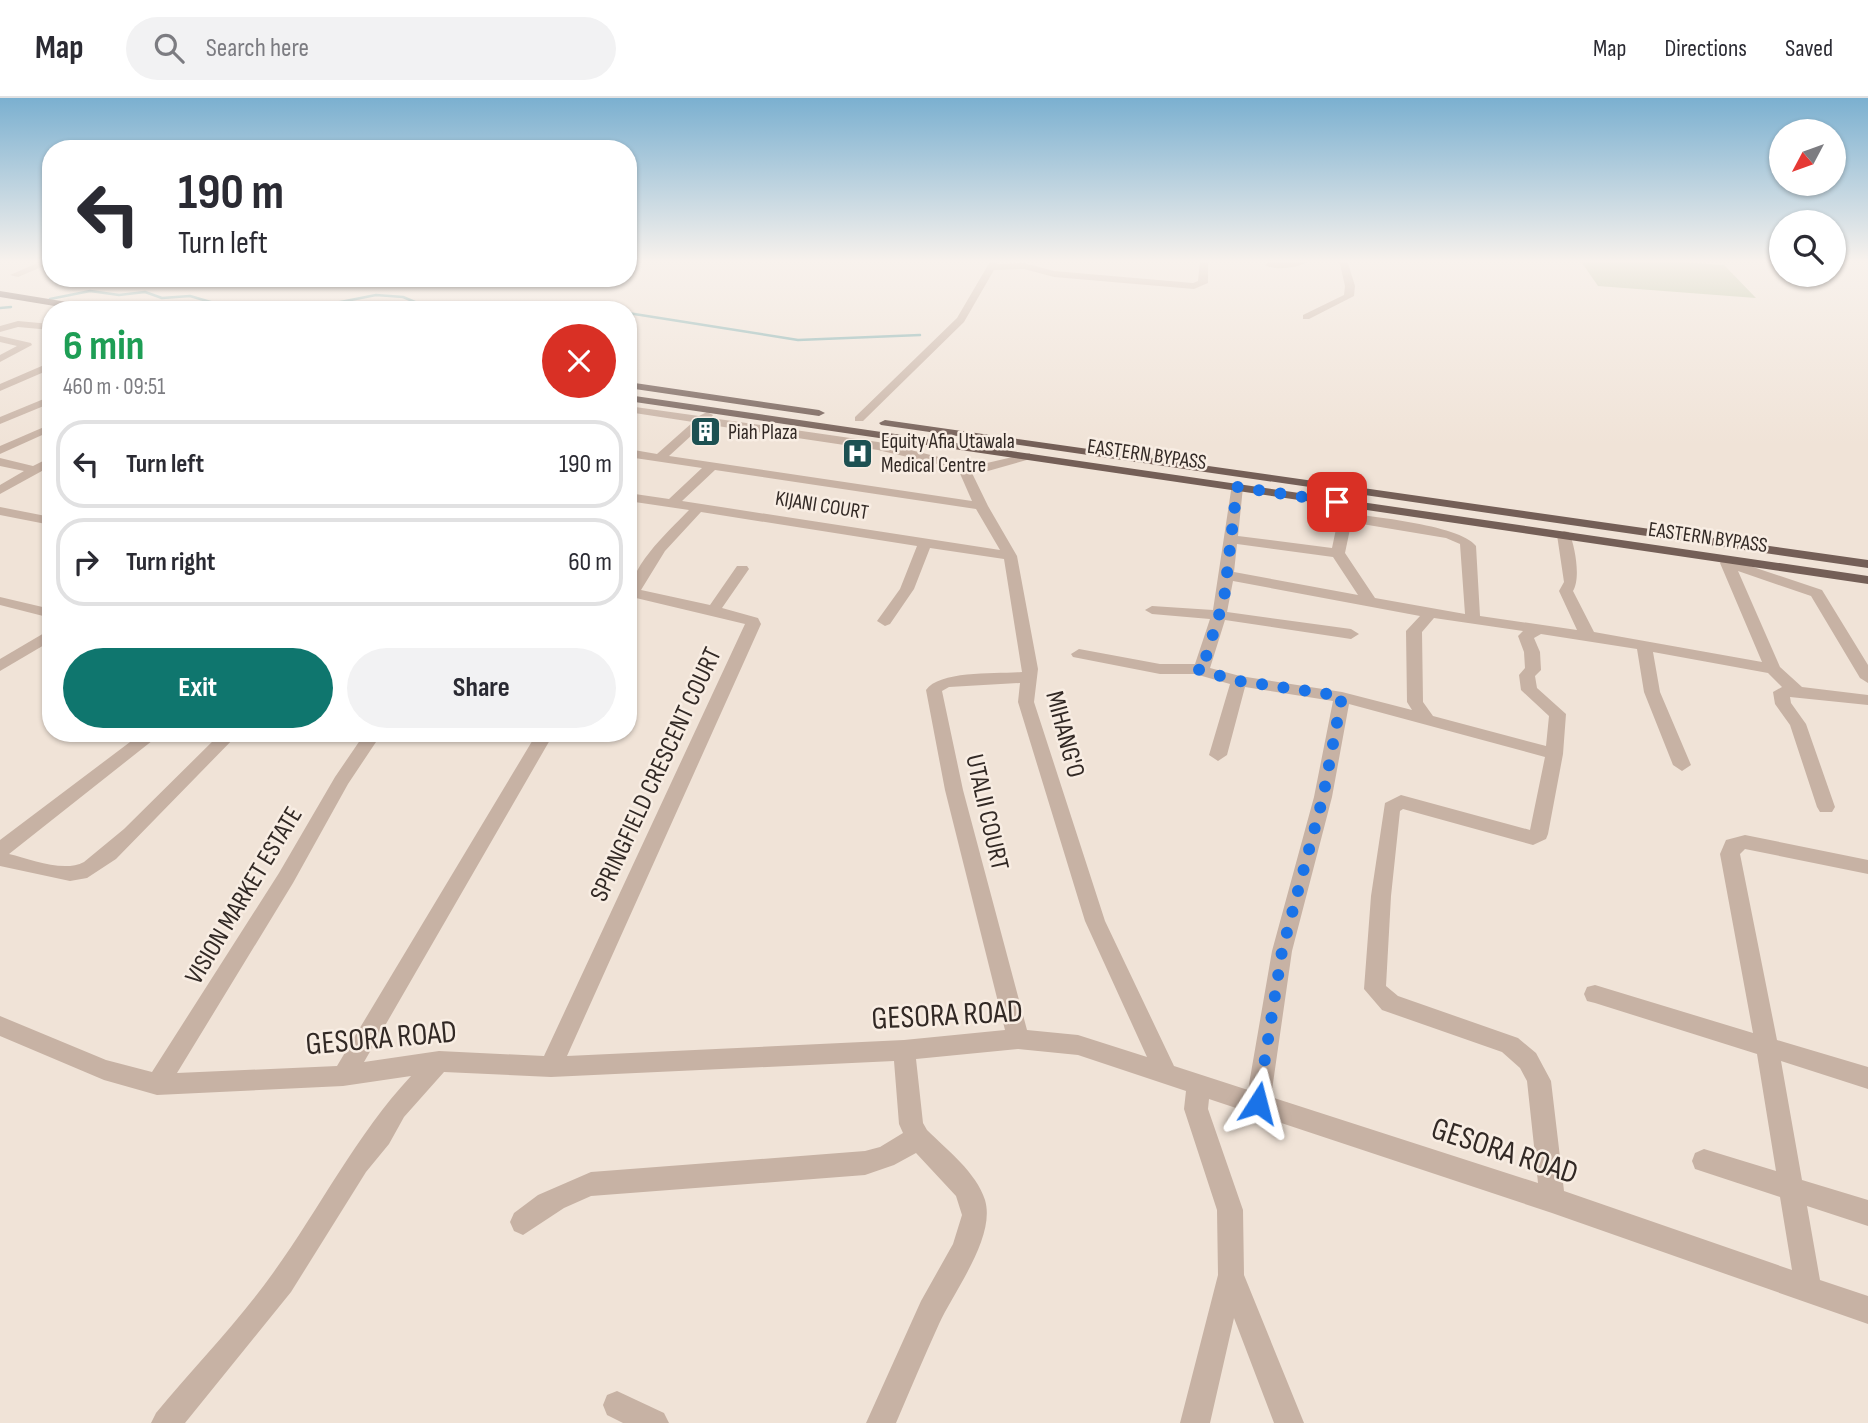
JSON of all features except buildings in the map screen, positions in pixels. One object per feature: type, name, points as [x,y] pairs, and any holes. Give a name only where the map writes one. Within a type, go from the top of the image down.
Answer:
[{"type":"main road","name":"EASTERN BYPASS","points":[[637,386],[1868,564]]},
{"type":"main road","name":"EASTERN BYPASS","points":[[637,399],[1868,580]]},
{"type":"street","points":[[859,419],[959,322]]},
{"type":"street","points":[[0,329],[18,324],[42,326]]},
{"type":"street","points":[[0,339],[27,345],[0,359]]},
{"type":"street","points":[[0,388],[42,369]]},
{"type":"street","points":[[0,421],[42,403]]},
{"type":"street","points":[[660,458],[712,410]]},
{"type":"street","points":[[637,411],[878,446],[963,467],[989,467],[1026,456]]},
{"type":"street","points":[[0,450],[42,431]]},
{"type":"street","points":[[878,446],[886,435]]},
{"type":"street","points":[[963,467],[958,460],[965,447]]},
{"type":"street","points":[[637,454],[940,502],[981,506]]},
{"type":"street","points":[[0,461],[35,470]]},
{"type":"street","points":[[0,490],[42,466]]},
{"type":"street","points":[[672,504],[712,466]]},
{"type":"street","name":"MIHANG'O","points":[[963,467],[981,506],[1010,556],[1020,604],[1028,677],[1026,702],[1095,921],[1165,1072]]},
{"type":"street","points":[[1196,669],[1202,667],[1220,615],[1237,487]]},
{"type":"street","name":"KIJANI COURT","points":[[637,498],[1010,556]]},
{"type":"street","points":[[637,584],[660,549],[699,507]]},
{"type":"street","points":[[0,511],[42,519]]},
{"type":"street","points":[[1369,601],[1338,553],[1343,529],[1332,515],[1449,534],[1465,541],[1469,546],[1473,620]]},
{"type":"street","points":[[1463,520],[1465,541]]},
{"type":"street","points":[[1564,535],[1570,555],[1567,567],[1571,582],[1566,591],[1588,636]]},
{"type":"street","points":[[1230,539],[1338,553]]},
{"type":"street","points":[[885,621],[907,589],[925,544]]},
{"type":"street","points":[[1733,562],[1773,668],[1797,692]]},
{"type":"street","points":[[1733,562],[1817,593],[1868,678]]},
{"type":"street","points":[[713,611],[742,569]]},
{"type":"street","points":[[1226,575],[1430,613],[1588,636],[1773,668]]},
{"type":"street","name":"SPRINGFIELD CRESCENT COURT","points":[[551,1067],[753,624],[749,619],[637,595]]},
{"type":"street","points":[[0,601],[42,612]]},
{"type":"street","points":[[1153,610],[1220,615],[1351,634]]},
{"type":"street","points":[[1427,720],[1415,702],[1414,631],[1430,613]]},
{"type":"street","points":[[1537,630],[1525,636],[1532,652],[1533,670],[1527,675],[1528,691],[1558,714],[1554,754],[1539,834],[1533,838],[1511,834],[1401,802],[1391,808],[1374,982],[1380,996],[1390,1003],[1510,1045],[1524,1054],[1534,1066],[1539,1081],[1552,1200]]},
{"type":"street","points":[[0,666],[42,640]]},
{"type":"street","points":[[1644,647],[1652,692],[1682,765]]},
{"type":"street","points":[[1079,654],[1135,664],[1196,669],[1239,681],[1342,696],[1554,754]]},
{"type":"street","name":"UTALII COURT","points":[[1018,1039],[954,790],[934,690],[940,684],[949,682],[1028,677]]},
{"type":"street","points":[[1219,755],[1239,681]]},
{"type":"street","points":[[1826,807],[1798,724],[1783,704],[1781,692],[1868,700]]},
{"type":"street","points":[[1258,1103],[1282,951],[1323,797],[1342,696]]},
{"type":"street","points":[[0,850],[142,742]]},
{"type":"street","points":[[0,859],[64,872],[83,873],[108,856],[222,742]]},
{"type":"street","name":"VISION MARKET ESTATE","points":[[157,1084],[286,878],[341,781],[368,742]]},
{"type":"street","points":[[343,1076],[402,983],[477,846],[540,742]]},
{"type":"street","points":[[1808,1288],[1747,932],[1730,854],[1733,845],[1745,842],[1868,867]]},
{"type":"street","points":[[1595,994],[1868,1078]]},
{"type":"street","name":"GESORA ROAD","points":[[0,1026],[104,1070],[157,1084],[343,1076],[439,1061],[551,1067],[904,1050],[1018,1039],[1078,1045],[1552,1200],[1868,1310]]},
{"type":"street","points":[[881,1423],[931,1311],[964,1250],[975,1215],[972,1200],[965,1187],[918,1138],[911,1124],[904,1050]]},
{"type":"street","points":[[166,1423],[282,1283],[357,1164],[380,1136],[396,1110],[439,1061]]},
{"type":"street","points":[[1195,1423],[1231,1275],[1230,1210],[1196,1110],[1199,1083]]},
{"type":"street","points":[[523,1222],[546,1203],[568,1191],[591,1184],[865,1163],[885,1157],[918,1138]]},
{"type":"street","points":[[1704,1161],[1868,1213]]},
{"type":"street","points":[[1231,1275],[1289,1423]]},
{"type":"street","points":[[617,1405],[654,1423]]},
{"type":"waterway","points":[[684,322],[798,340],[920,335]]},
{"type":"place","name":"Piah Plaza","points":[[705,432]]},
{"type":"place","name":"Equity Afia Utawala Medical Centre","points":[[858,453]]},
{"type":"route","points":[[1258,1103],[1282,951],[1323,797],[1342,696],[1239,681],[1196,669],[1202,667],[1205,660],[1224,599],[1237,487],[1337,502]]}]
